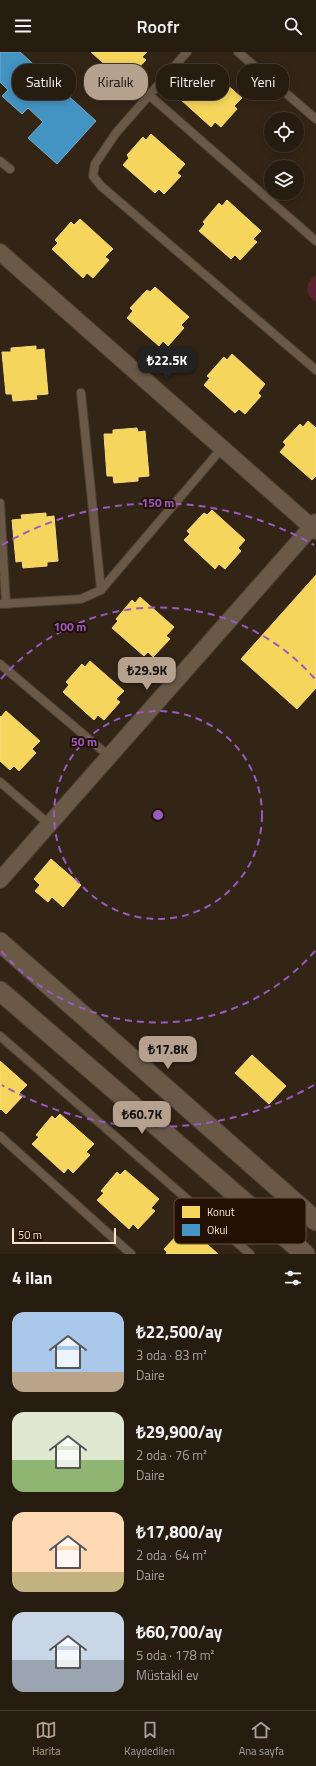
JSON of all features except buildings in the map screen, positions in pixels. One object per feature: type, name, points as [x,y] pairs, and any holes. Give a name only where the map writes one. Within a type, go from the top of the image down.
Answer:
[{"type":"street","points":[[0,880],[314,526],[2,257]]},
{"type":"street","points":[[0,942],[290,1198]]},
{"type":"street","points":[[0,991],[240,1198]]},
{"type":"street","points":[[306,1212],[316,1221]]},
{"type":"street","points":[[293,1244],[305,1254]]},
{"type":"lane","points":[[186,52],[116,134],[95,164],[93,176],[101,186],[315,366]]},
{"type":"lane","points":[[238,52],[316,120]]},
{"type":"lane","points":[[149,95],[316,241]]},
{"type":"lane","points":[[0,161],[10,169]]},
{"type":"lane","points":[[80,393],[101,590]]},
{"type":"lane","points":[[0,503],[3,604],[81,599],[101,590],[222,448]]},
{"type":"lane","points":[[0,664],[109,756]]},
{"type":"lane","points":[[0,782],[49,824]]},
{"type":"lane","points":[[0,1036],[186,1198]]},
{"type":"lane","points":[[0,1136],[131,1254]]},
{"type":"lane","points":[[239,1244],[250,1254]]},
{"type":"shaded area","points":[[316,275],[316,302],[309,296],[307,288],[312,278]]}]
